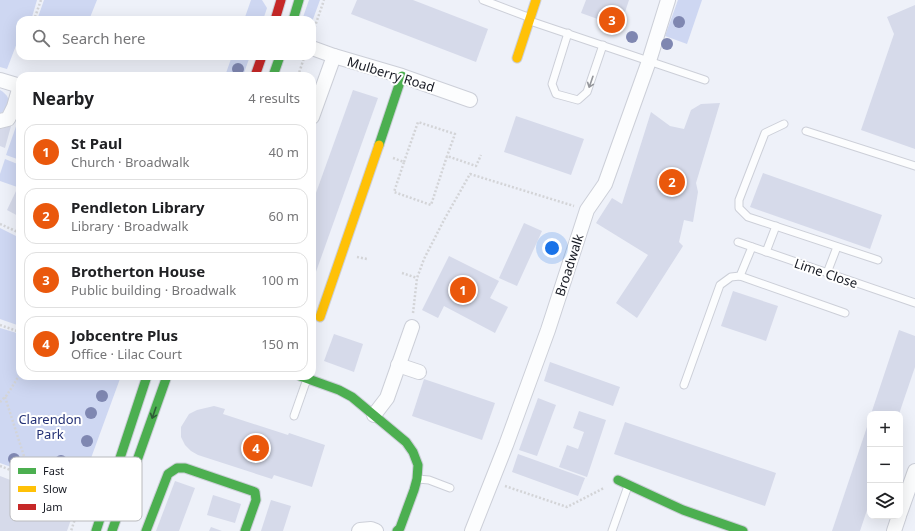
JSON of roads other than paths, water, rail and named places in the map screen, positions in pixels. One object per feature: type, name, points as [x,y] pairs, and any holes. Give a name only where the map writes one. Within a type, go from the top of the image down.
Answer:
[{"type":"street","points":[[276,16],[281,0]]},
{"type":"street","points":[[293,16],[299,0]]},
{"type":"street","points":[[517,58],[536,0]]},
{"type":"street","name":"Broadwalk","points":[[472,531],[506,445],[545,337],[587,210],[605,184],[649,61],[668,0]]},
{"type":"street","name":"Mulberry Road","points":[[316,49],[402,76],[470,100]]},
{"type":"street","points":[[316,106],[334,56]]},
{"type":"street","points":[[256,72],[261,60]]},
{"type":"street","points":[[274,72],[279,60]]},
{"type":"street","points":[[320,317],[402,76]]},
{"type":"street","points":[[0,80],[16,85]]},
{"type":"street","points":[[0,121],[8,119],[16,100]]},
{"type":"street","points":[[374,415],[387,398],[412,327]]},
{"type":"street","points":[[398,365],[419,372]]},
{"type":"street","points":[[120,457],[146,380]]},
{"type":"street","points":[[138,457],[166,380]]},
{"type":"street","points":[[312,380],[352,396],[406,442],[414,452],[418,465],[417,479],[400,528],[397,531]]},
{"type":"street","points":[[146,531],[168,474],[177,468],[185,468],[255,492],[256,500],[245,531]]},
{"type":"street","points":[[903,509],[912,492],[915,471]]},
{"type":"street","points":[[618,480],[683,510],[730,529],[743,531]]},
{"type":"street","points":[[894,531],[898,519]]},
{"type":"street","points":[[96,531],[99,521]]},
{"type":"street","points":[[112,531],[116,521]]},
{"type":"street","points":[[359,531],[371,529],[376,531]]},
{"type":"lane","points":[[483,0],[568,34],[704,80]]},
{"type":"lane","points":[[568,34],[552,84],[556,94],[578,100],[587,92],[603,45]]},
{"type":"lane","points":[[784,124],[765,132],[739,200],[740,208],[748,217],[878,260]]},
{"type":"lane","points":[[806,131],[915,166]]},
{"type":"lane","points":[[766,252],[776,226]]},
{"type":"lane","name":"Lime Close","points":[[738,242],[915,304]]},
{"type":"lane","points":[[740,276],[752,247]]},
{"type":"lane","points":[[827,273],[837,247]]},
{"type":"lane","points":[[684,385],[720,285],[731,276],[740,276],[845,313]]},
{"type":"lane","points":[[294,416],[303,380]]},
{"type":"lane","points":[[417,479],[429,480],[450,488]]},
{"type":"lane","points":[[612,531],[628,485]]},
{"type":"place","name":"Brotherton House","points":[[612,20]]},
{"type":"place","name":"Pendleton Library","points":[[672,182]]},
{"type":"place","name":"St Paul","points":[[463,290]]},
{"type":"place","name":"Jobcentre Plus","points":[[256,448]]},
{"type":"park label","name":"Clarendon Park","points":[[50,426]]}]
